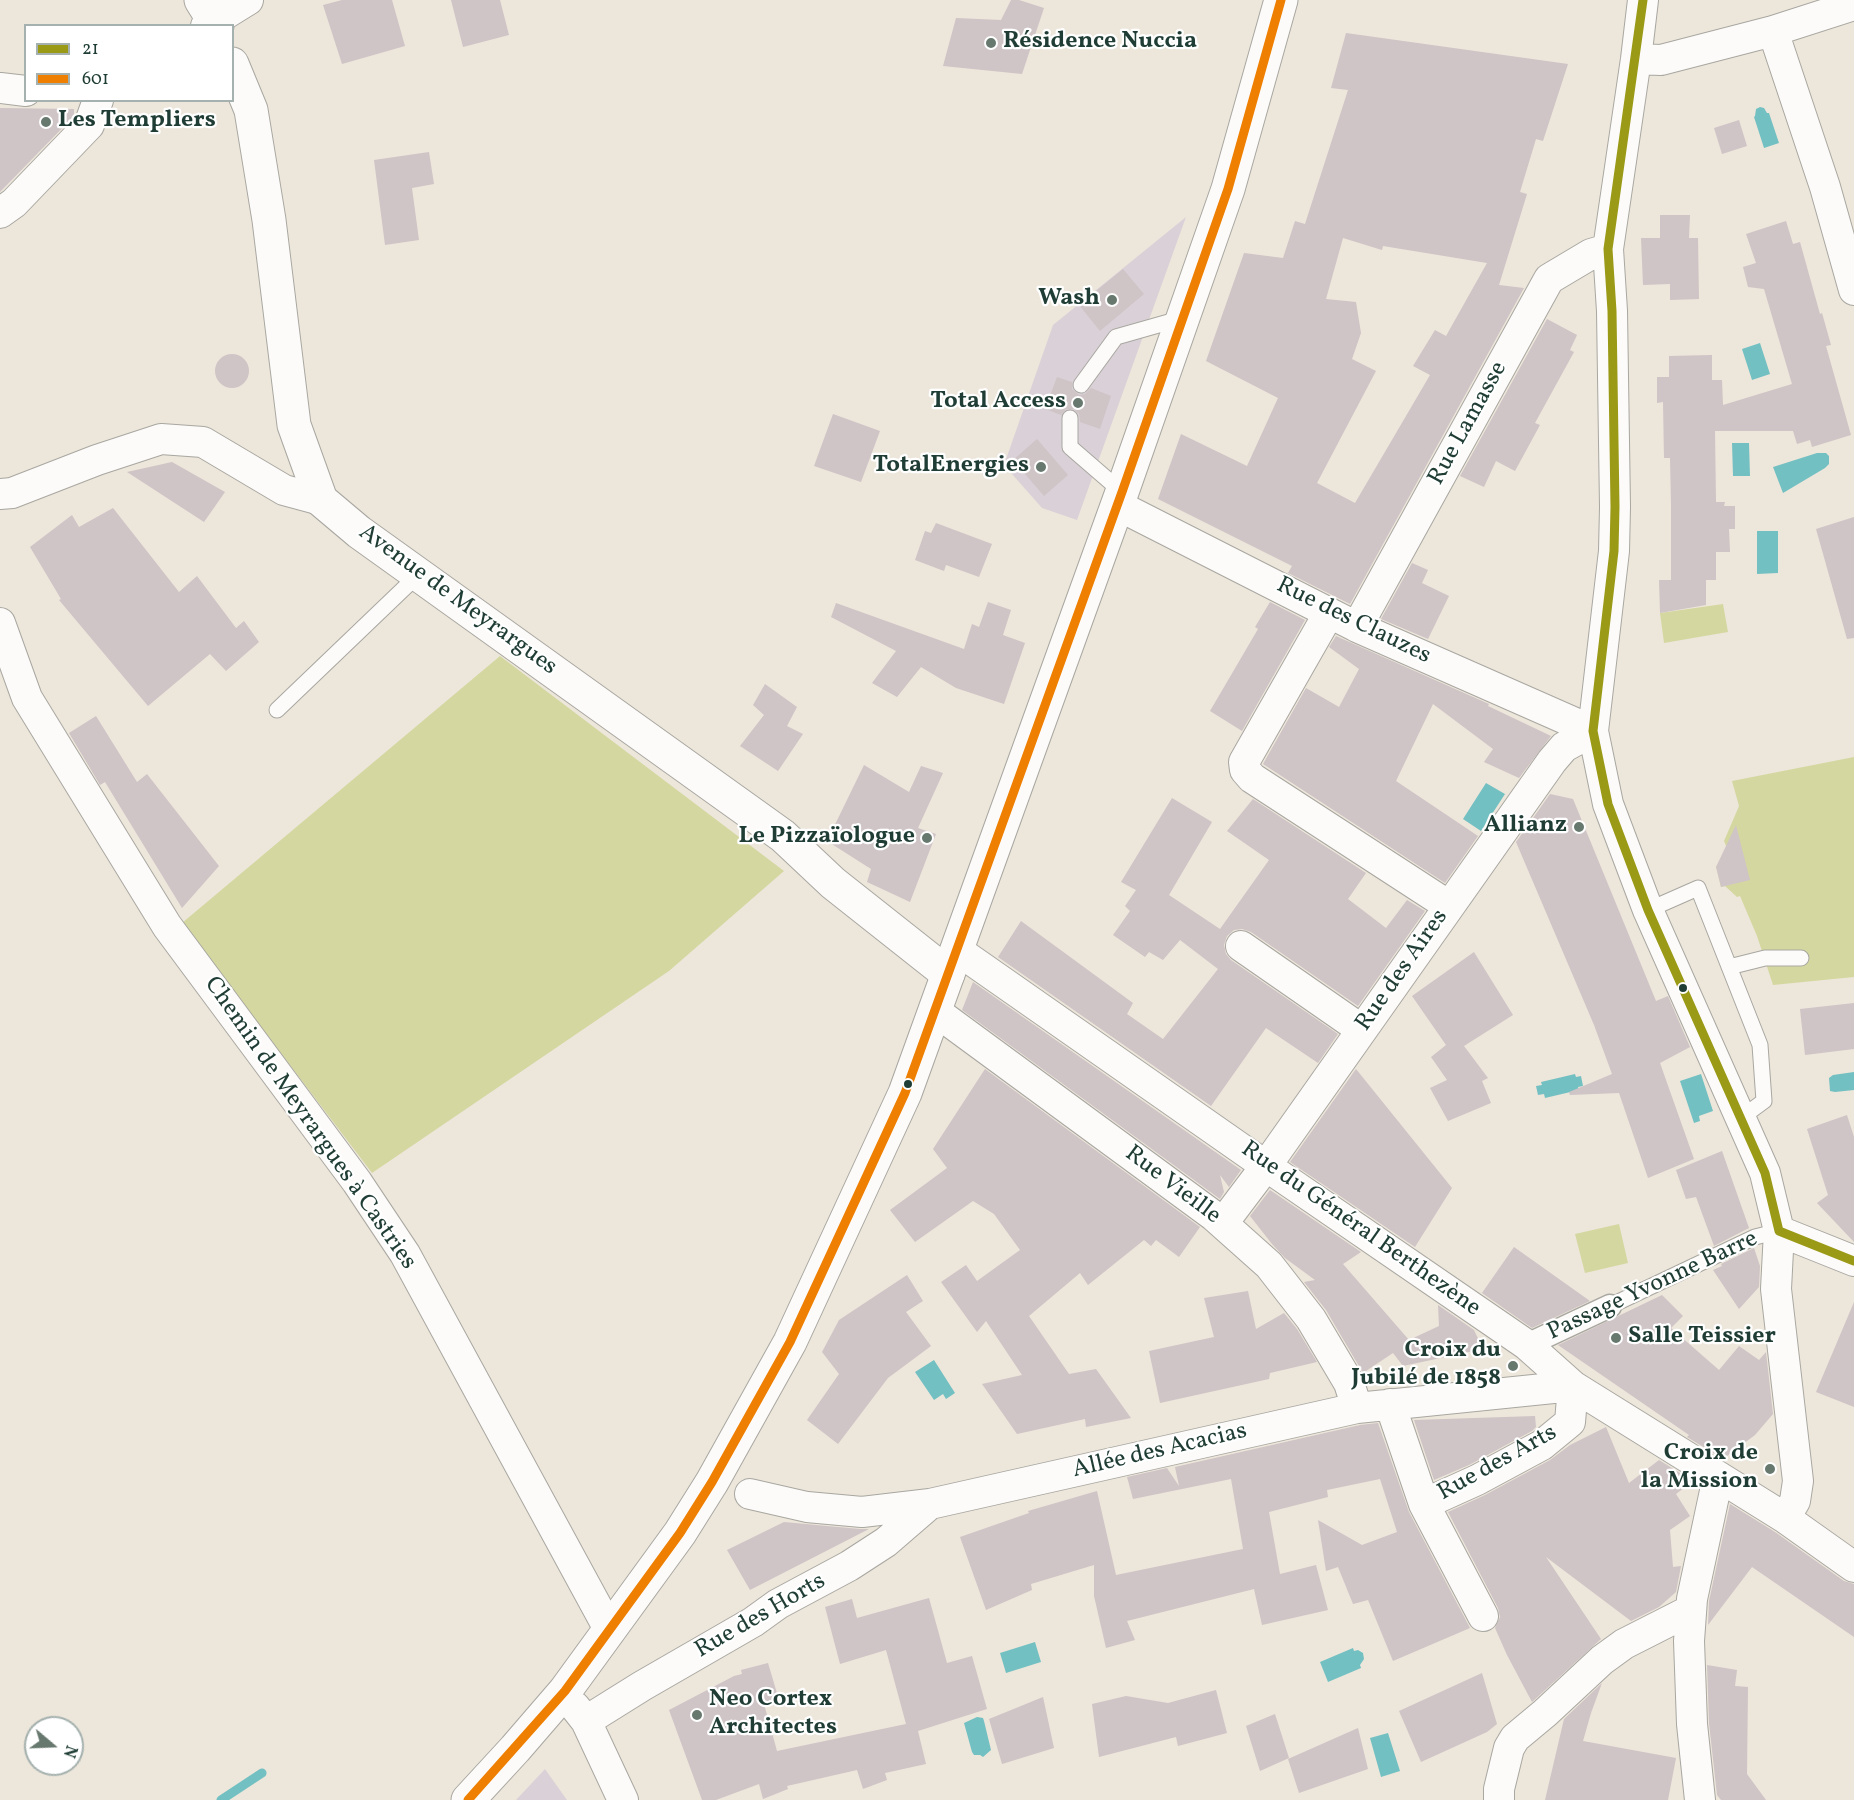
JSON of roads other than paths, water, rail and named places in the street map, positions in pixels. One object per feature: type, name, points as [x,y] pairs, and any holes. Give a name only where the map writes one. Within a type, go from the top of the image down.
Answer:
[{"type":"main road","points":[[468,1800],[565,1691],[712,1482],[790,1342],[905,1093],[1228,189],[1281,0]]},
{"type":"main road","points":[[234,69],[251,110],[269,220],[294,425],[321,500]]},
{"type":"main road","name":"Avenue de Meyrargues","points":[[321,500],[359,532],[783,836],[833,883],[953,962]]},
{"type":"street","points":[[210,18],[248,0]]},
{"type":"street","points":[[1643,0],[1608,249],[1612,322],[1614,551],[1593,731],[1608,804],[1648,910],[1765,1173],[1779,1231],[1776,1289],[1798,1481],[1795,1501],[1785,1518]]},
{"type":"street","points":[[1636,59],[1661,60],[1773,31],[1854,5]]},
{"type":"street","points":[[1773,31],[1825,187],[1845,224],[1854,290]]},
{"type":"street","points":[[0,88],[24,91]]},
{"type":"street","points":[[0,213],[14,203],[89,125],[97,102]]},
{"type":"street","name":"Rue Lamasse","points":[[1357,627],[1549,279],[1591,254],[1608,249]]},
{"type":"street","points":[[0,494],[12,493],[97,460],[160,439],[203,442],[284,490],[321,500]]},
{"type":"street","name":"Rue des Clauzes","points":[[1119,498],[1357,627],[1593,731]]},
{"type":"street","points":[[1329,613],[1244,762],[1245,770],[1252,778],[1449,906]]},
{"type":"street","name":"Chemin de Meyrargues à Castries","points":[[0,622],[27,698],[167,926],[357,1182],[405,1254],[609,1631]]},
{"type":"street","name":"Rue des Aires","points":[[1223,1223],[1266,1166],[1552,761],[1564,747],[1593,731]]},
{"type":"street","points":[[1240,946],[1362,1030]]},
{"type":"street","name":"Rue du Général Berthezène","points":[[953,962],[1266,1166],[1527,1345],[1574,1386],[1785,1518],[1854,1567]]},
{"type":"street","name":"Rue Vieille","points":[[935,1011],[1223,1223],[1269,1265],[1311,1319],[1350,1383],[1357,1408]]},
{"type":"street","points":[[1779,1231],[1854,1261]]},
{"type":"street","name":"Passage Yvonne Barre","points":[[1527,1345],[1610,1306]]},
{"type":"street","name":"Allée des Acacias","points":[[750,1494],[807,1507],[862,1512],[930,1504],[1357,1408],[1574,1386]]},
{"type":"street","name":"Rue des Arts","points":[[1424,1504],[1477,1480],[1542,1445],[1570,1422],[1574,1386]]},
{"type":"street","points":[[1390,1404],[1424,1504],[1483,1616]]},
{"type":"street","points":[[1700,1800],[1692,1713],[1689,1641],[1691,1610],[1718,1477]]},
{"type":"street","name":"Rue des Horts","points":[[586,1721],[753,1622],[778,1604],[849,1566],[886,1542],[930,1504]]},
{"type":"street","points":[[1498,1800],[1509,1748],[1515,1738],[1602,1660],[1624,1644],[1691,1610]]},
{"type":"street","points":[[565,1691],[586,1721],[623,1800]]},
{"type":"lane","points":[[1082,385],[1116,336],[1183,318]]},
{"type":"lane","points":[[1070,418],[1070,447],[1119,498]]},
{"type":"lane","points":[[277,710],[419,574]]},
{"type":"lane","points":[[1648,910],[1698,888],[1760,1045],[1764,1101],[1740,1118]]},
{"type":"lane","points":[[1729,967],[1765,958],[1801,958]]},
{"type":"lane","name":"Passage Yvonne Barre","points":[[1610,1306],[1755,1237],[1779,1231]]},
{"type":"water","points":[[1760,107],[1769,113],[1779,143],[1764,148],[1754,117],[1756,109]]},
{"type":"water","points":[[1760,343],[1770,374],[1752,380],[1742,349]]},
{"type":"water","points":[[1732,443],[1749,443],[1750,476],[1733,476]]},
{"type":"water","points":[[1817,453],[1826,453],[1829,456],[1829,464],[1783,493],[1773,467]]},
{"type":"water","points":[[1757,531],[1778,531],[1778,573],[1757,574]]},
{"type":"water","points":[[1486,783],[1505,794],[1481,831],[1463,819]]},
{"type":"water","points":[[1854,1072],[1854,1090],[1830,1091],[1829,1078],[1833,1075]]},
{"type":"water","points":[[1575,1074],[1576,1077],[1581,1076],[1583,1086],[1578,1087],[1579,1090],[1545,1098],[1544,1094],[1538,1095],[1536,1086],[1542,1085],[1541,1082]]},
{"type":"water","points":[[1701,1074],[1713,1111],[1699,1116],[1700,1121],[1694,1123],[1680,1081]]},
{"type":"water","points":[[934,1360],[955,1393],[946,1399],[943,1394],[934,1400],[915,1372]]},
{"type":"water","points":[[1035,1642],[1041,1662],[1006,1673],[1000,1653]]},
{"type":"water","points":[[1353,1648],[1354,1651],[1358,1650],[1363,1653],[1361,1668],[1328,1682],[1320,1662]]},
{"type":"water","points":[[977,1717],[983,1718],[991,1750],[983,1757],[974,1755],[972,1752],[964,1723]]},
{"type":"water","points":[[1388,1733],[1400,1771],[1381,1777],[1370,1738]]},
{"type":"waterway","points":[[221,1800],[262,1773]]},
{"type":"place","name":"Résidence Nuccia","points":[[991,43]]},
{"type":"place","name":"Les Templiers","points":[[46,122]]},
{"type":"place","name":"Wash","points":[[1112,300]]},
{"type":"place","name":"Total Access","points":[[1078,403]]},
{"type":"place","name":"TotalEnergies","points":[[1041,467]]},
{"type":"place","name":"Allianz","points":[[1579,827]]},
{"type":"place","name":"Le Pizzaïologue","points":[[927,838]]},
{"type":"place","name":"Salle Teissier","points":[[1616,1338]]},
{"type":"place","name":"Croix du Jubilé de 1858","points":[[1513,1366]]},
{"type":"place","name":"Croix de la Mission","points":[[1770,1469]]},
{"type":"place","name":"Neo Cortex Architectes","points":[[697,1715]]}]
